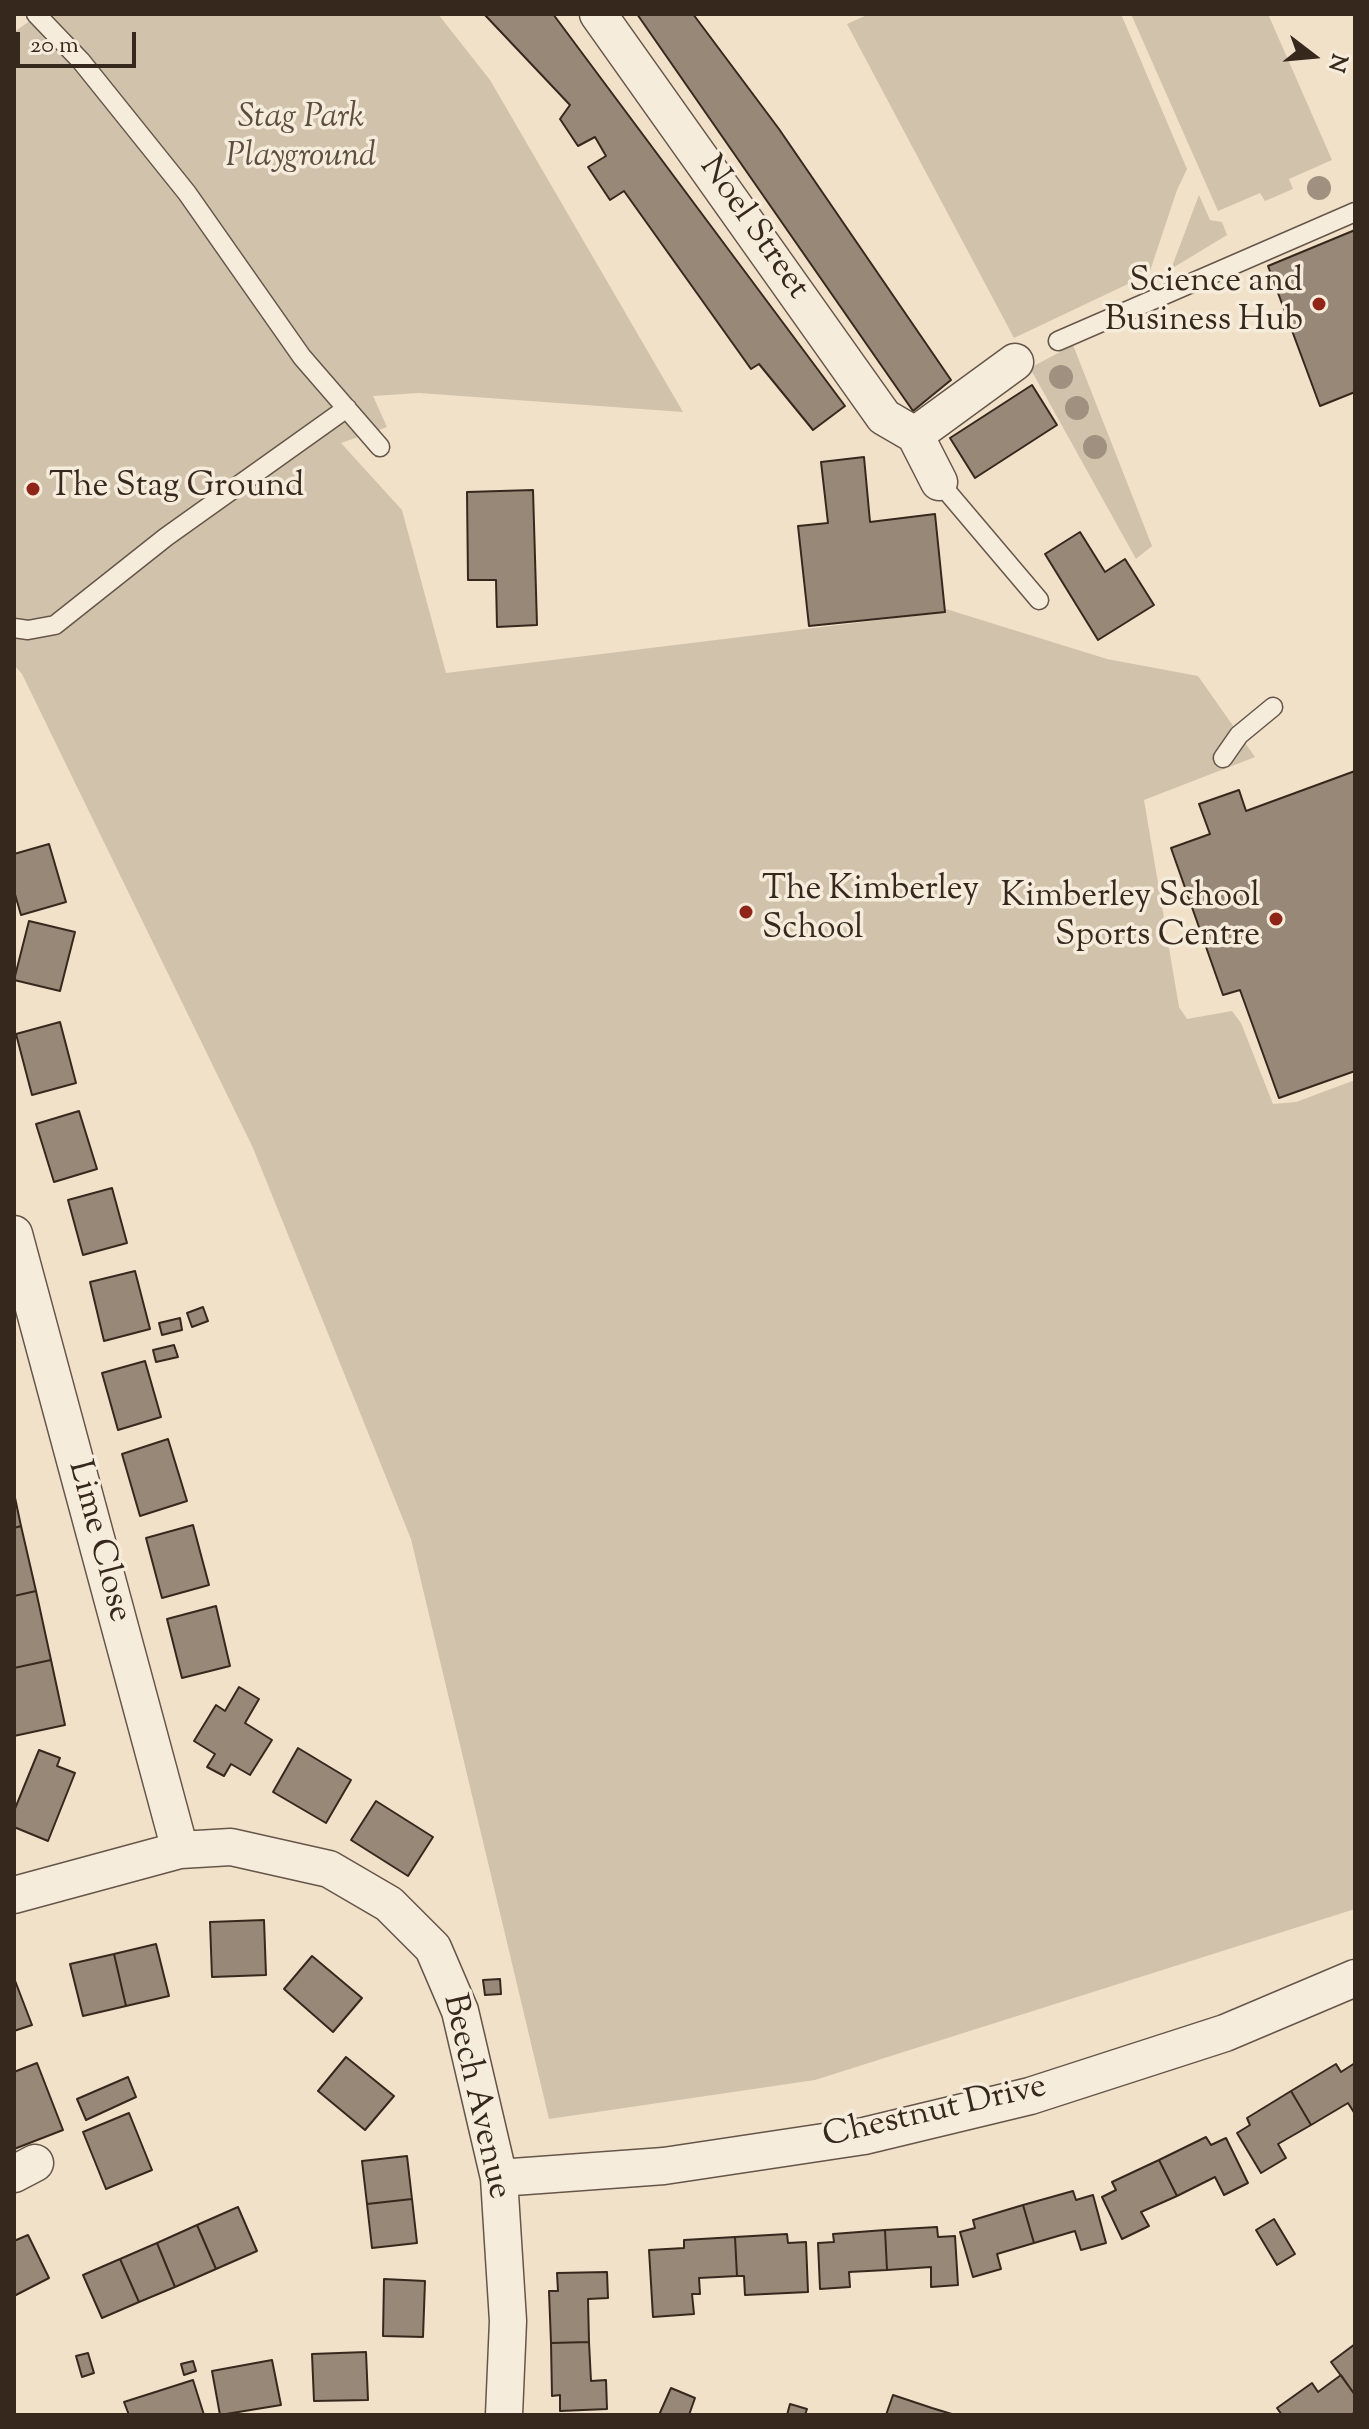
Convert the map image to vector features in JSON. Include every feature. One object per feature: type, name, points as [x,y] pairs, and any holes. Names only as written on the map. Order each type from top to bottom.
[{"type":"street","name":"Noel Street","points":[[598,14],[884,417],[915,435]]},
{"type":"street","points":[[939,482],[915,435],[1015,362]]},
{"type":"street","name":"Lime Close","points":[[14,1234],[19,1277],[180,1850]]},
{"type":"street","name":"Beech Avenue","points":[[14,1895],[180,1850],[231,1847],[329,1869],[389,1904],[433,1948],[460,2011],[499,2178],[508,2321],[504,2415]]},
{"type":"street","name":"Chestnut Drive","points":[[499,2178],[664,2166],[864,2136],[1030,2096],[1225,2033],[1355,1978]]},
{"type":"lane","points":[[36,14],[81,61],[187,193],[302,357],[380,447]]},
{"type":"lane","points":[[1058,341],[1355,212]]},
{"type":"lane","points":[[14,628],[28,630],[55,625],[166,537],[347,408]]},
{"type":"lane","points":[[939,482],[1039,600]]},
{"type":"lane","points":[[1223,758],[1239,735],[1273,707]]},
{"type":"green space","name":"The Kimberley School","points":[[40,14],[438,14],[490,80],[683,412],[419,393],[373,396],[387,427],[341,443],[402,510],[446,673],[945,612],[946,609],[1107,659],[1198,676],[1255,757],[1144,800],[1179,1007],[1187,1019],[1232,1011],[1241,1023],[1273,1104],[1296,1102],[1355,1080],[1355,1909],[815,2080],[549,2119],[411,1539],[253,1148],[22,674],[14,665],[14,32]]},
{"type":"green space","points":[[869,14],[1121,14],[1187,169],[1149,274],[1014,338],[847,24]]},
{"type":"green space","points":[[1131,14],[1268,14],[1332,160],[1289,179],[1293,189],[1265,201],[1260,193],[1218,211]]},
{"type":"green space","points":[[1199,195],[1210,220],[1222,222],[1227,235],[1171,269]]},
{"type":"green space","points":[[1073,345],[1152,546],[1136,559],[1030,368]]},
{"type":"building","points":[[484,14],[553,14],[845,406],[813,430],[759,364],[751,369],[624,191],[610,200],[588,167],[606,156],[595,137],[578,146],[560,119],[570,105]]},
{"type":"building","points":[[637,14],[693,14],[779,129],[951,380],[913,411]]},
{"type":"building","name":"Science and Business Hub","points":[[1355,230],[1355,392],[1320,406],[1268,266]]},
{"type":"building","points":[[1032,385],[1057,425],[975,478],[950,438]]},
{"type":"building","points":[[864,457],[870,522],[935,514],[945,612],[809,626],[798,526],[828,523],[821,462]]},
{"type":"building","points":[[533,490],[537,625],[497,627],[496,580],[468,580],[467,492]]},
{"type":"building","points":[[1080,532],[1105,572],[1125,559],[1154,605],[1098,640],[1045,554]]},
{"type":"building","name":"Kimberley School Sports Centre","points":[[1355,771],[1355,1071],[1279,1098],[1240,990],[1223,995],[1171,848],[1210,834],[1199,804],[1239,790],[1246,811]]},
{"type":"building","points":[[49,844],[66,902],[21,915],[14,891],[14,854]]},
{"type":"building","points":[[29,921],[75,932],[60,991],[14,980]]},
{"type":"building","points":[[60,1022],[76,1083],[32,1095],[16,1034]]},
{"type":"building","points":[[79,1111],[97,1169],[54,1182],[36,1124]]},
{"type":"building","points":[[112,1188],[127,1243],[83,1255],[68,1200]]},
{"type":"building","points":[[135,1271],[150,1329],[104,1341],[90,1282]]},
{"type":"building","points":[[203,1307],[208,1321],[192,1327],[187,1313]]},
{"type":"building","points":[[180,1318],[182,1330],[162,1335],[159,1323]]},
{"type":"building","points":[[174,1345],[178,1357],[156,1362],[153,1350]]},
{"type":"building","points":[[145,1361],[161,1417],[118,1430],[102,1373]]},
{"type":"building","points":[[168,1439],[187,1501],[140,1516],[122,1454]]},
{"type":"building","points":[[14,1493],[21,1526],[14,1528]]},
{"type":"building","points":[[193,1525],[209,1585],[162,1598],[146,1538]]},
{"type":"building","points":[[21,1526],[36,1591],[14,1596],[14,1528]]},
{"type":"building","points":[[36,1591],[51,1660],[14,1668],[14,1596]]},
{"type":"building","points":[[216,1606],[230,1666],[182,1678],[167,1619]]},
{"type":"building","points":[[51,1660],[65,1725],[14,1736],[14,1668]]},
{"type":"building","points":[[239,1687],[259,1699],[245,1723],[272,1740],[250,1775],[231,1764],[224,1776],[207,1767],[215,1754],[194,1741],[216,1705],[225,1711]]},
{"type":"building","points":[[298,1748],[351,1780],[326,1823],[273,1792]]},
{"type":"building","points":[[39,1750],[60,1758],[57,1766],[75,1773],[48,1841],[14,1827],[14,1811]]},
{"type":"building","points":[[376,1801],[433,1837],[408,1876],[351,1840]]},
{"type":"building","points":[[264,1920],[266,1975],[212,1977],[210,1922]]},
{"type":"building","points":[[156,1944],[169,1996],[126,2006],[114,1954]]},
{"type":"building","points":[[114,1954],[126,2006],[83,2016],[70,1964]]},
{"type":"building","points":[[312,1956],[362,1998],[333,2032],[284,1989]]},
{"type":"building","points":[[14,1978],[32,2025],[14,2031]]},
{"type":"building","points":[[500,1979],[501,1994],[485,1995],[483,1980]]},
{"type":"building","points":[[346,2057],[394,2096],[365,2130],[318,2091]]},
{"type":"building","points":[[37,2063],[63,2130],[14,2149],[14,2072]]},
{"type":"building","points":[[1355,2063],[1355,2114],[1348,2103],[1311,2125],[1291,2091],[1336,2064],[1341,2072]]},
{"type":"building","points":[[128,2077],[136,2097],[86,2120],[77,2099]]},
{"type":"building","points":[[1291,2091],[1311,2125],[1278,2144],[1286,2158],[1261,2173],[1237,2133],[1250,2125],[1247,2118]]},
{"type":"building","points":[[129,2113],[152,2170],[106,2189],[83,2132]]},
{"type":"building","points":[[1206,2137],[1211,2145],[1226,2138],[1248,2183],[1224,2195],[1215,2177],[1177,2196],[1159,2160]]},
{"type":"building","points":[[407,2156],[412,2199],[367,2204],[362,2161]]},
{"type":"building","points":[[1159,2160],[1177,2196],[1141,2212],[1149,2226],[1122,2239],[1102,2197],[1116,2190],[1112,2182]]},
{"type":"building","points":[[1073,2191],[1076,2200],[1093,2195],[1106,2243],[1081,2250],[1075,2231],[1034,2243],[1023,2205]]},
{"type":"building","points":[[412,2199],[417,2243],[372,2248],[367,2204]]},
{"type":"building","points":[[1023,2205],[1034,2243],[997,2254],[1001,2269],[973,2277],[960,2232],[975,2228],[973,2220]]},
{"type":"building","points":[[238,2207],[257,2251],[216,2269],[197,2225]]},
{"type":"building","points":[[1274,2219],[1295,2254],[1277,2265],[1256,2230]]},
{"type":"building","points":[[197,2225],[216,2269],[175,2287],[157,2243]]},
{"type":"building","points":[[937,2227],[938,2237],[955,2236],[958,2285],[931,2287],[931,2267],[887,2270],[885,2230]]},
{"type":"building","points":[[885,2230],[887,2270],[849,2272],[850,2287],[820,2289],[818,2243],[834,2242],[833,2234]]},
{"type":"building","points":[[787,2234],[788,2243],[806,2242],[808,2292],[745,2295],[744,2276],[737,2276],[735,2237]]},
{"type":"building","points":[[28,2235],[49,2278],[14,2296],[14,2241]]},
{"type":"building","points":[[735,2237],[737,2276],[699,2278],[700,2294],[692,2294],[694,2314],[653,2317],[649,2250],[684,2248],[684,2240]]},
{"type":"building","points":[[157,2243],[175,2287],[139,2302],[120,2259]]},
{"type":"building","points":[[120,2259],[139,2302],[102,2318],[83,2275]]},
{"type":"building","points":[[607,2272],[608,2298],[588,2299],[589,2342],[551,2343],[549,2291],[558,2291],[557,2273]]},
{"type":"building","points":[[384,2279],[425,2281],[423,2337],[383,2336]]},
{"type":"building","points":[[589,2342],[591,2381],[606,2380],[607,2409],[560,2411],[560,2395],[552,2396],[551,2343]]},
{"type":"building","points":[[1355,2344],[1355,2395],[1331,2362]]},
{"type":"building","points":[[366,2352],[368,2400],[314,2401],[312,2354]]},
{"type":"building","points":[[88,2353],[94,2373],[82,2377],[76,2356]]},
{"type":"building","points":[[272,2360],[281,2405],[220,2415],[212,2371]]},
{"type":"building","points":[[193,2361],[196,2371],[184,2375],[181,2364]]},
{"type":"building","points":[[1341,2375],[1355,2395],[1355,2412],[1351,2415],[1282,2415],[1277,2408],[1312,2383],[1318,2392]]},
{"type":"building","points":[[193,2380],[204,2415],[129,2415],[124,2402]]},
{"type":"building","points":[[671,2388],[695,2398],[689,2415],[659,2415]]},
{"type":"building","points":[[893,2395],[932,2408],[955,2415],[886,2415]]},
{"type":"building","points":[[790,2404],[807,2409],[805,2415],[787,2415]]},
{"type":"place","name":"Science and Business Hub","points":[[1319,304]]},
{"type":"place","name":"The Stag Ground","points":[[33,489]]},
{"type":"place","name":"The Kimberley School","points":[[746,912]]},
{"type":"place","name":"Kimberley School Sports Centre","points":[[1276,919]]},
{"type":"park label","name":"Stag Park Playground","points":[[301,140]]}]
